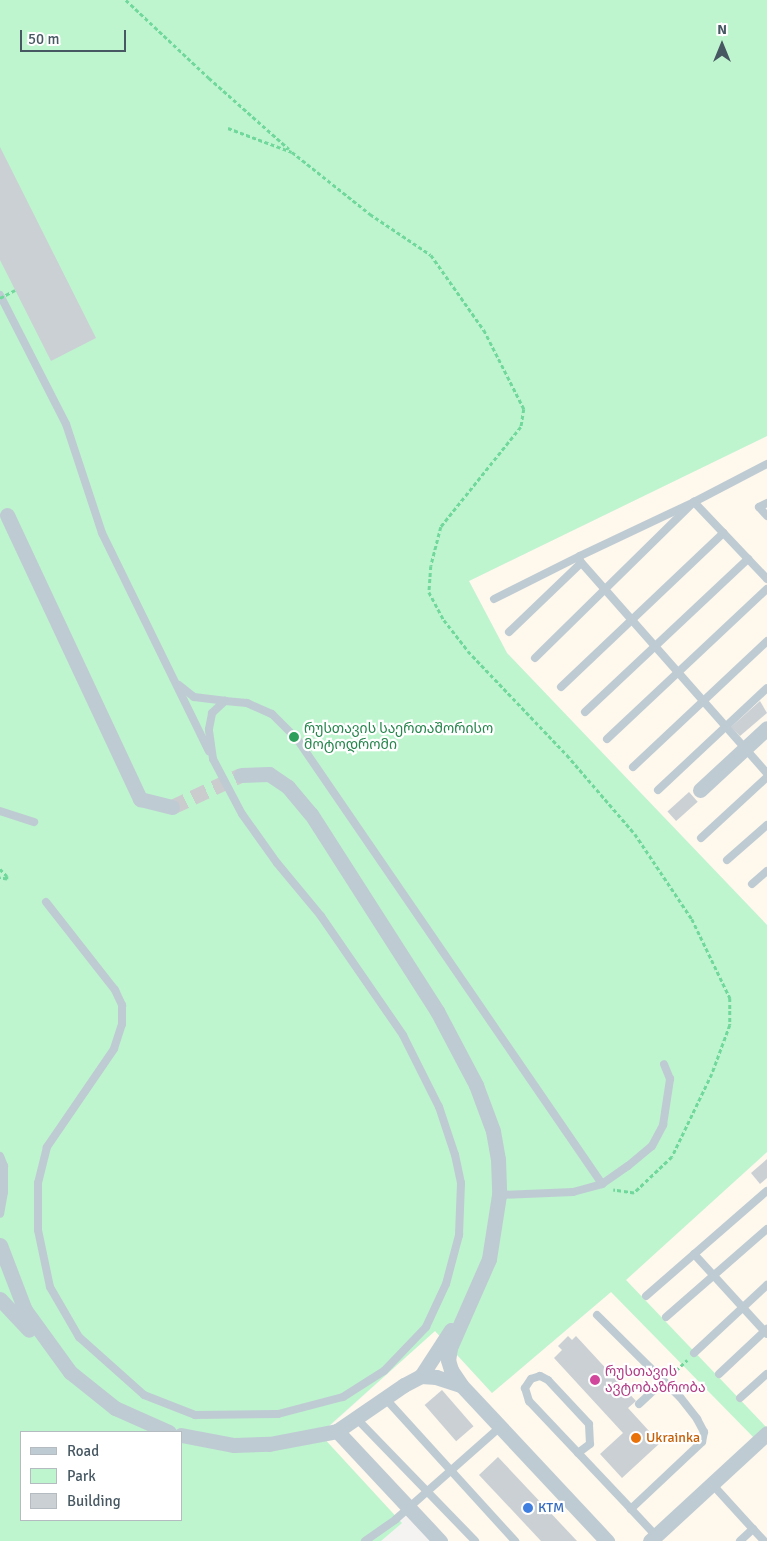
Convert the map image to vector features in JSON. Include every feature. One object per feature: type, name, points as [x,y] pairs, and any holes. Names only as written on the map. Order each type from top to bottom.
[{"type":"street","points":[[3,517],[140,799],[172,807]]},
{"type":"street","points":[[700,790],[767,728]]},
{"type":"street","points":[[241,775],[269,774],[288,787],[311,814],[437,1011],[476,1085],[492,1131],[498,1159],[499,1195],[489,1259],[450,1348],[448,1360],[451,1370],[461,1385],[607,1541]]},
{"type":"street","points":[[0,1244],[25,1310],[70,1372]]},
{"type":"street","points":[[0,1299],[70,1372],[115,1408],[167,1431]]},
{"type":"street","points":[[182,1435],[234,1445],[270,1444],[337,1431],[384,1397],[421,1376],[452,1328],[464,1316]]},
{"type":"street","points":[[421,1376],[436,1377],[461,1385]]},
{"type":"street","points":[[337,1431],[440,1541]]},
{"type":"street","points":[[653,1539],[767,1433]]},
{"type":"lane","points":[[0,296],[66,424],[102,533],[242,814],[276,864],[321,916],[403,1035],[439,1107],[455,1155],[461,1183],[459,1235],[446,1284],[426,1328],[384,1371],[343,1397],[278,1414],[195,1414],[144,1395],[79,1337],[50,1287],[38,1230],[38,1183],[47,1147],[114,1049],[122,1024],[122,1005],[115,990],[46,902]]},
{"type":"lane","points":[[494,599],[580,560],[767,464]]},
{"type":"lane","points":[[694,502],[767,579]]},
{"type":"lane","points":[[534,658],[694,502]]},
{"type":"lane","points":[[767,503],[759,507],[767,516]]},
{"type":"lane","points":[[561,687],[723,533]]},
{"type":"lane","points":[[585,712],[748,559]]},
{"type":"lane","points":[[580,560],[604,590],[767,773]]},
{"type":"lane","points":[[509,632],[580,560]]},
{"type":"lane","points":[[607,739],[767,589]]},
{"type":"lane","points":[[633,767],[767,640]]},
{"type":"lane","points":[[177,683],[194,697],[246,703],[272,714],[297,739],[602,1184]]},
{"type":"lane","points":[[658,790],[767,688]]},
{"type":"lane","points":[[213,759],[209,729],[212,713],[225,701]]},
{"type":"lane","points":[[701,838],[767,777]]},
{"type":"lane","points":[[0,811],[34,822]]},
{"type":"lane","points":[[727,860],[767,825]]},
{"type":"lane","points":[[752,884],[767,870]]},
{"type":"lane","points":[[499,1195],[574,1192],[602,1184],[628,1166],[652,1146],[663,1125],[670,1079],[664,1064]]},
{"type":"lane","points":[[0,1156],[4,1166],[4,1192],[0,1214]]},
{"type":"lane","points":[[646,1296],[767,1191]]},
{"type":"lane","points":[[666,1317],[767,1229]]},
{"type":"lane","points":[[694,1254],[767,1334]]},
{"type":"lane","points":[[694,1353],[767,1285]]},
{"type":"lane","points":[[598,1315],[664,1381],[697,1419],[704,1432],[702,1442],[631,1509]]},
{"type":"lane","points":[[719,1374],[767,1329]]},
{"type":"lane","points":[[740,1398],[767,1374]]},
{"type":"lane","points":[[578,1453],[590,1444],[589,1424],[548,1380],[540,1376],[531,1379],[525,1388],[528,1401],[631,1509],[653,1539]]},
{"type":"lane","points":[[639,1404],[664,1381]]},
{"type":"lane","points":[[384,1397],[515,1541]]},
{"type":"lane","points":[[356,1418],[475,1541]]},
{"type":"lane","points":[[365,1541],[428,1492],[500,1427]]},
{"type":"lane","points":[[712,1484],[764,1541]]},
{"type":"lane","points":[[740,1541],[753,1529]]},
{"type":"path","points":[[126,0],[292,152],[370,214],[431,255],[484,330],[524,409],[521,427],[441,527],[431,566],[428,592],[444,620],[468,651],[567,755],[635,834],[692,919],[730,998],[730,1025],[712,1074],[672,1157],[634,1193],[606,1189],[602,1184]]},
{"type":"path","points":[[228,128],[292,152]]},
{"type":"path","points":[[0,296],[15,290]]},
{"type":"path","points":[[0,868],[7,876],[6,879],[0,878]]},
{"type":"shaded area","points":[[767,436],[767,925],[507,653],[469,581]]},
{"type":"shaded area","points":[[767,1152],[767,1541],[440,1541],[409,1507],[396,1519],[320,1435],[435,1331],[492,1393],[625,1280]]},
{"type":"green space","name":"რუსთავის საერთაშორისო მოტოდრომი","points":[[0,0],[767,0],[767,436],[469,581],[507,653],[767,925],[767,1152],[626,1280],[767,1428],[758,1442],[611,1292],[492,1393],[435,1331],[320,1434],[402,1523],[381,1541],[0,1541]]},
{"type":"building","points":[[0,147],[96,338],[51,361],[0,260]]},
{"type":"building","points":[[760,701],[767,713],[740,736],[731,727]]},
{"type":"building","points":[[689,792],[698,802],[676,821],[667,811]]},
{"type":"building","points":[[767,1159],[767,1178],[760,1184],[751,1173]]},
{"type":"building","points":[[568,1336],[572,1340],[576,1336],[636,1401],[628,1408],[660,1443],[622,1478],[600,1454],[623,1433],[554,1358],[562,1350],[558,1346]]},
{"type":"building","points":[[442,1390],[473,1426],[456,1441],[425,1405]]},
{"type":"building","name":"KTM","points":[[498,1457],[577,1541],[541,1541],[479,1475]]},
{"type":"tunnel","points":[[172,807],[241,775]]},
{"type":"place","name":"რუსთავის საერთაშორისო მოტოდრომი","points":[[294,737]]},
{"type":"place","name":"რუსთავის ავტობაზრობა","points":[[595,1380]]},
{"type":"place","name":"Ukrainka","points":[[636,1438]]},
{"type":"place","name":"KTM","points":[[528,1508]]}]
